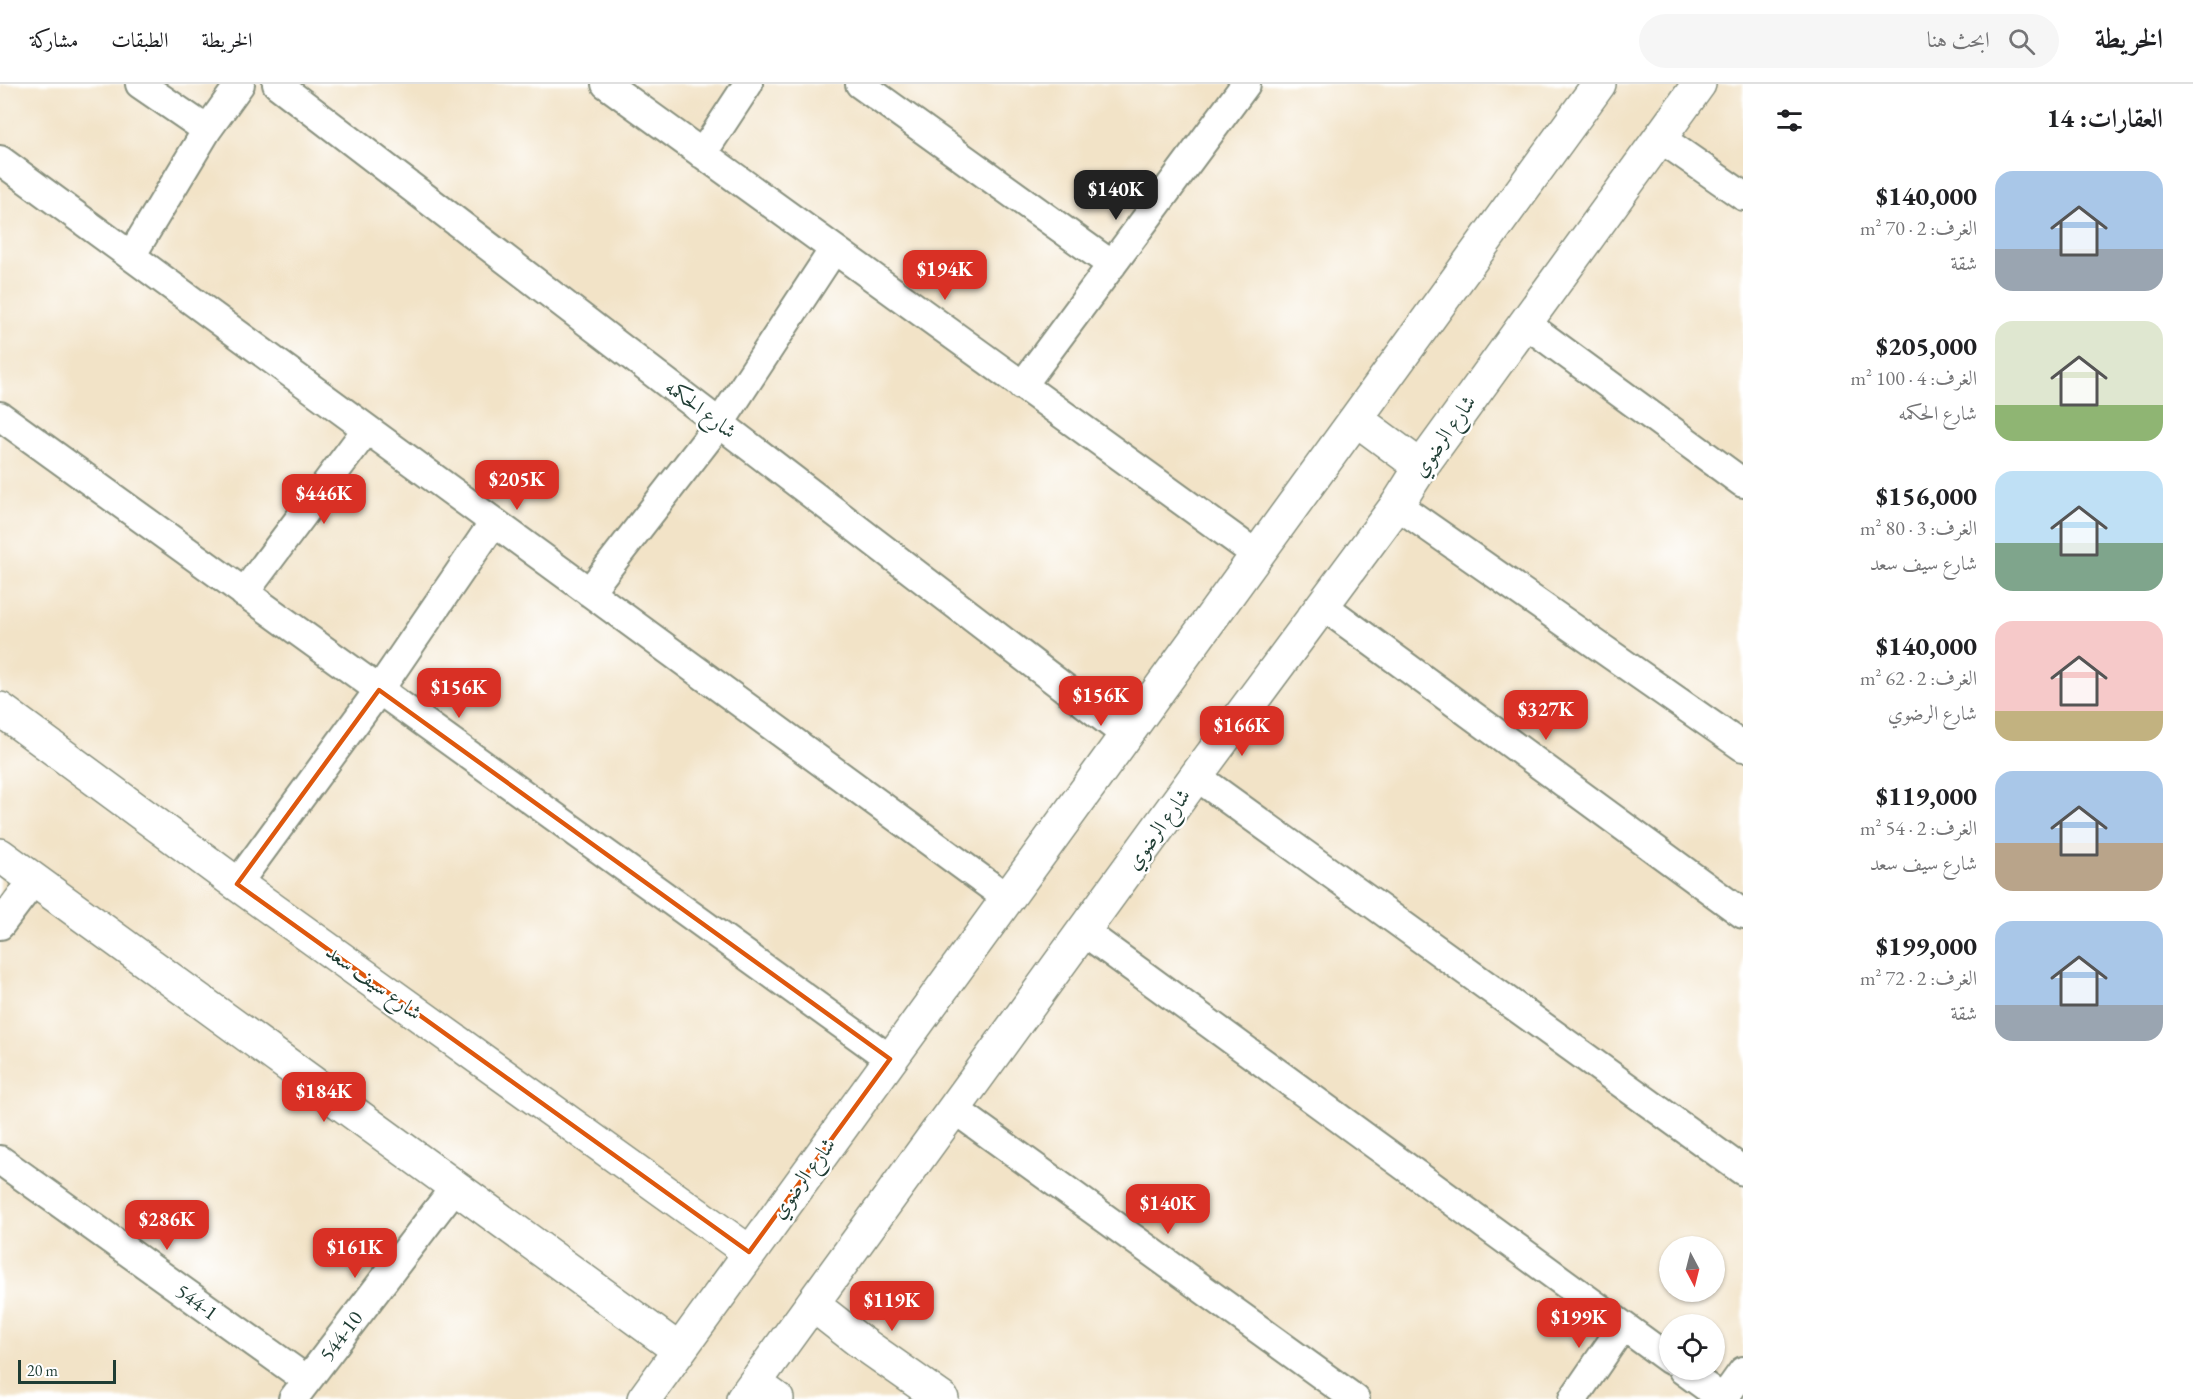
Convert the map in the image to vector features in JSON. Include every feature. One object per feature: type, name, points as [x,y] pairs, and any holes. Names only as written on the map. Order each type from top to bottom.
[{"type":"street","points":[[140,84],[207,130]]},
{"type":"street","points":[[130,256],[207,130],[240,84]]},
{"type":"street","name":"شارع الحكمه","points":[[277,84],[1126,735]]},
{"type":"street","points":[[606,84],[1257,555]]},
{"type":"street","points":[[702,154],[748,84]]},
{"type":"street","points":[[860,84],[1112,265]]},
{"type":"street","name":"شارع الرضوي","points":[[644,1399],[1599,84]]},
{"type":"street","name":"شارع الرضوي","points":[[758,1394],[812,1304],[1196,776],[1397,505],[1421,467],[1699,84]]},
{"type":"street","points":[[1022,386],[1241,86]]},
{"type":"street","points":[[1660,138],[1743,196]]},
{"type":"street","points":[[0,160],[1007,898]]},
{"type":"street","points":[[589,592],[720,423],[834,249]]},
{"type":"street","points":[[1525,323],[1743,483]]},
{"type":"street","points":[[0,417],[890,1059]]},
{"type":"street","points":[[1356,419],[1421,467]]},
{"type":"street","points":[[244,593],[367,429]]},
{"type":"street","points":[[1397,505],[1743,747]]},
{"type":"street","points":[[237,884],[379,690],[494,522]]},
{"type":"street","points":[[1322,604],[1743,914]]},
{"type":"street","name":"شارع سيف سعد","points":[[0,709],[237,884],[749,1252]]},
{"type":"street","points":[[1196,776],[1743,1172]]},
{"type":"street","points":[[0,855],[679,1350]]},
{"type":"street","points":[[0,925],[34,880]]},
{"type":"street","points":[[1083,931],[1659,1352]]},
{"type":"street","points":[[954,1109],[1355,1399]]},
{"type":"street","name":"544-1","points":[[0,1160],[300,1390]]},
{"type":"street","name":"544-10","points":[[300,1390],[455,1187]]},
{"type":"street","points":[[812,1304],[858,1340],[942,1399]]},
{"type":"street","points":[[1573,1399],[1623,1326]]},
{"type":"street","points":[[1697,1380],[1723,1399],[1743,1371]]},
{"type":"highlighted area","points":[[379,690],[890,1059],[749,1252],[237,884]]}]
